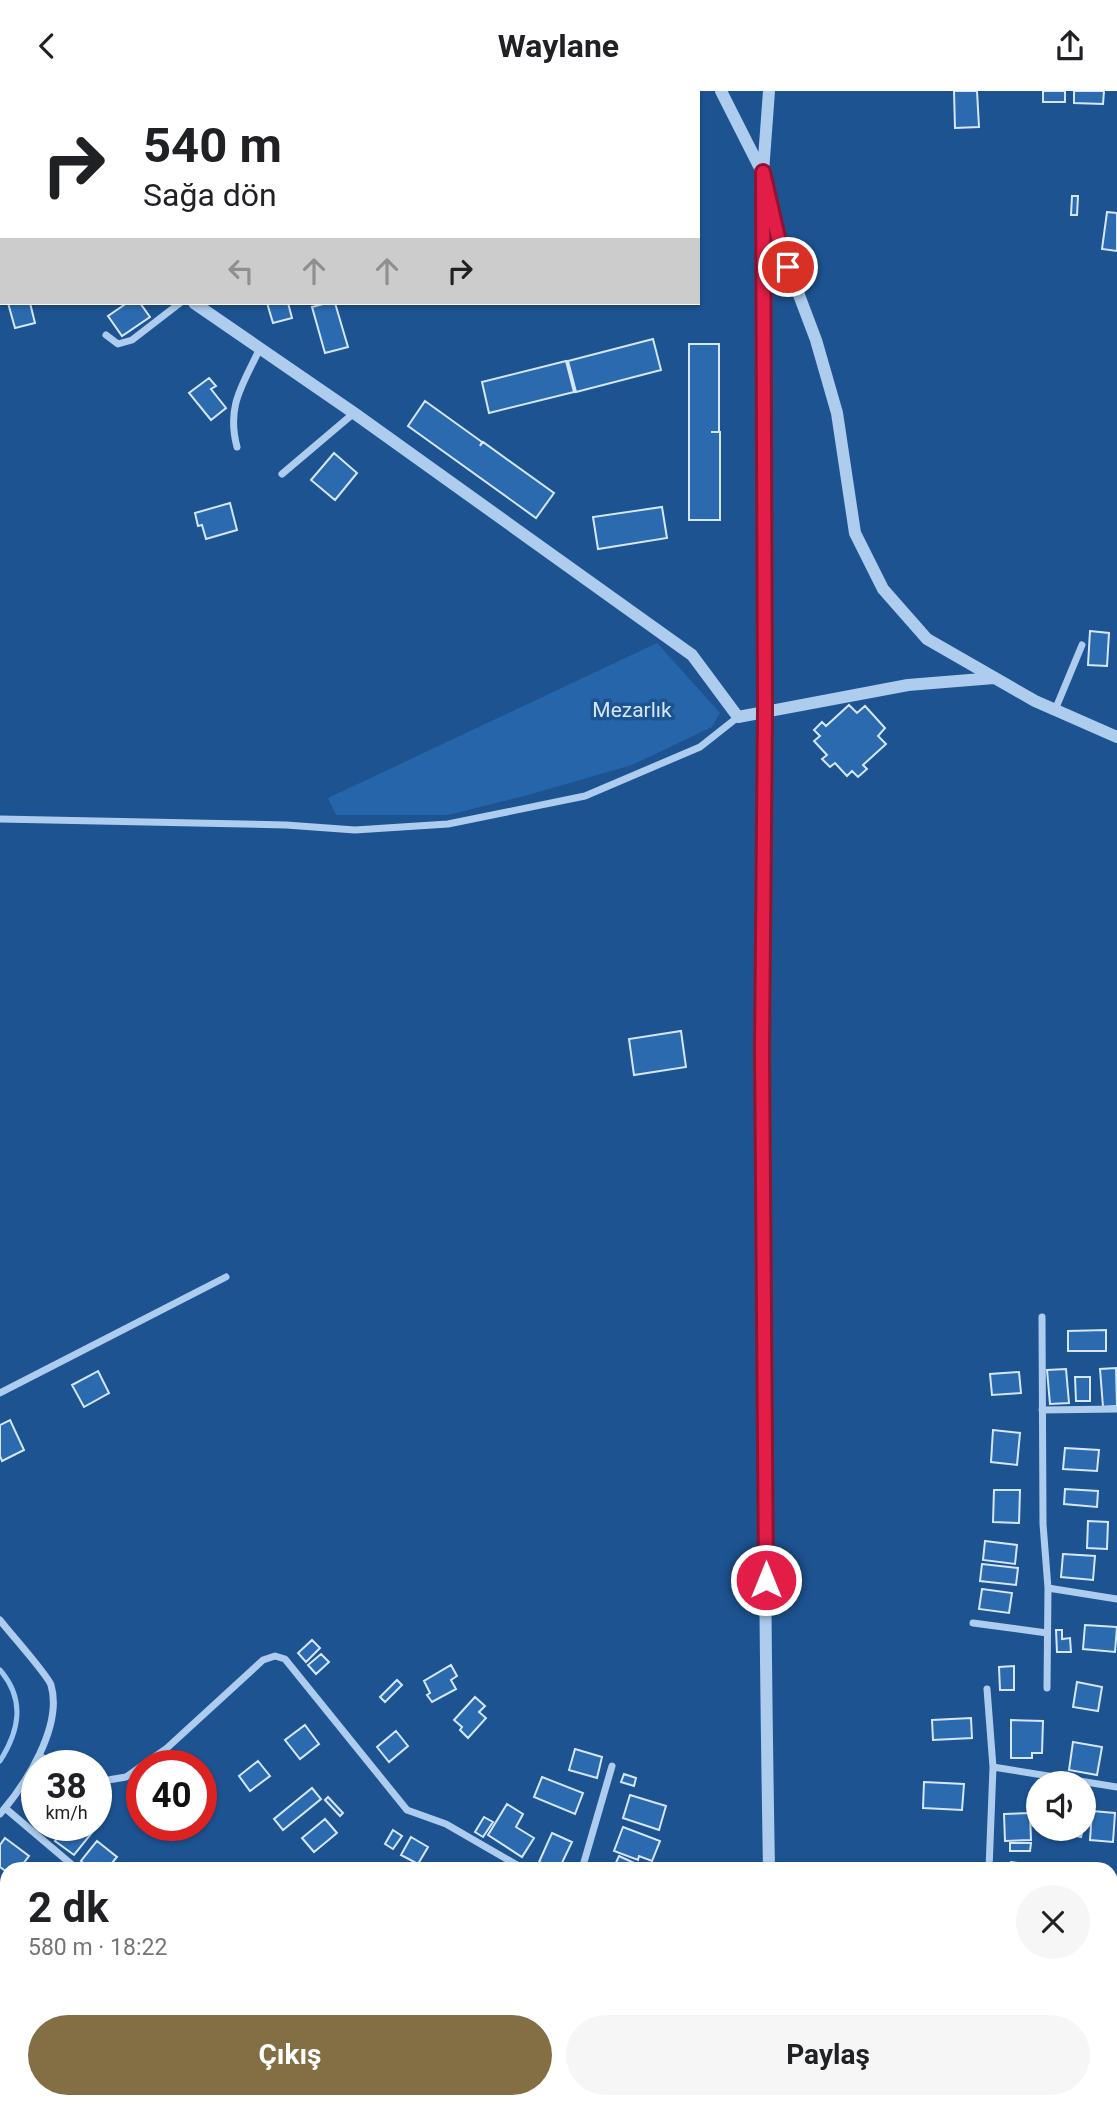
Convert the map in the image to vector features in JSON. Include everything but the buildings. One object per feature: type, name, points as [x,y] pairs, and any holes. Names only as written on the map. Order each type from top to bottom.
[{"type":"street","points":[[721,91],[763,172],[779,242],[816,340],[837,413],[855,533],[883,589],[927,639],[1055,710],[1117,737]]},
{"type":"street","points":[[769,91],[763,172],[765,712],[762,1063],[769,1862]]},
{"type":"street","points":[[106,335],[118,344],[132,340],[177,305]]},
{"type":"street","points":[[197,305],[354,413],[692,655],[738,717]]},
{"type":"street","points":[[237,447],[232,428],[234,403],[260,348]]},
{"type":"street","points":[[282,474],[354,413]]},
{"type":"street","points":[[1055,710],[1082,645]]},
{"type":"street","points":[[0,819],[286,825],[355,830],[449,824],[585,796],[700,747],[738,717],[908,685],[994,678]]},
{"type":"street","points":[[0,1393],[226,1277]]},
{"type":"street","points":[[1042,1317],[1043,1524],[1048,1588],[1046,1688]]},
{"type":"street","points":[[1042,1410],[1117,1409]]},
{"type":"street","points":[[1048,1588],[1117,1599]]},
{"type":"street","points":[[0,1621],[51,1683],[53,1717],[41,1750]]},
{"type":"street","points":[[972,1623],[1047,1633]]},
{"type":"street","points":[[112,1779],[126,1777],[167,1748],[264,1660],[275,1656],[285,1659],[407,1810],[446,1824],[512,1862]]},
{"type":"street","points":[[987,1689],[993,1767],[989,1862]]},
{"type":"street","points":[[584,1862],[612,1766]]},
{"type":"street","points":[[993,1767],[1117,1787]]},
{"type":"street","points":[[21,1783],[2,1811],[68,1862]]},
{"type":"green space","name":"Mezarlık","points":[[657,643],[720,713],[712,727],[632,765],[448,815],[336,815],[328,798]]},
{"type":"waterway","points":[[0,1670],[14,1693],[17,1715],[12,1738],[0,1761]]},
{"type":"route","points":[[766,1580],[762,1050],[765,712],[763,172],[779,242],[788,267]]}]
